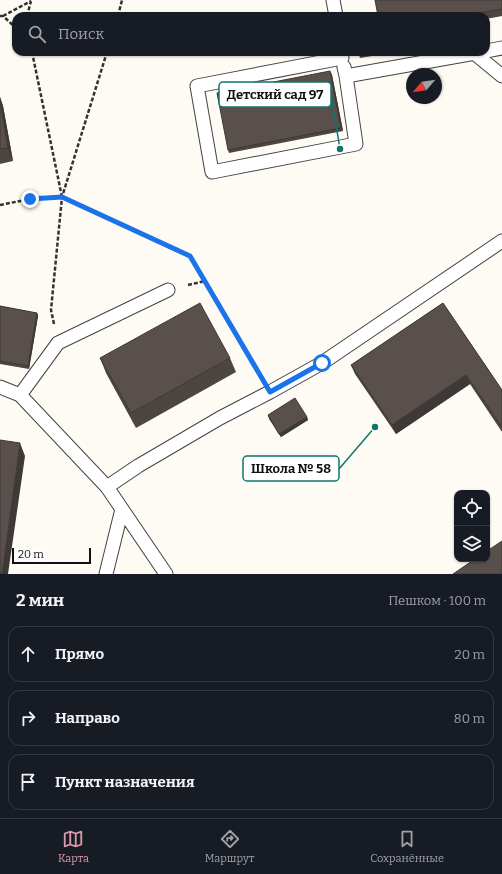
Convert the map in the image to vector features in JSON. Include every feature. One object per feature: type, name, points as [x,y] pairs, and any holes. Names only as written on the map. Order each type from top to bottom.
[{"type":"lane","points":[[333,0],[335,12]]},
{"type":"lane","points":[[490,50],[502,48]]},
{"type":"lane","points":[[337,56],[197,86],[212,172],[356,144],[342,56]]},
{"type":"lane","points":[[346,76],[458,56]]},
{"type":"lane","points":[[484,56],[502,76]]},
{"type":"lane","points":[[107,487],[138,466],[220,418],[322,363],[502,241]]},
{"type":"lane","points":[[20,395],[58,343],[168,290]]},
{"type":"lane","points":[[0,387],[20,395],[107,487],[166,574]]},
{"type":"lane","points":[[106,574],[122,509]]},
{"type":"path","points":[[119,12],[122,0]]},
{"type":"path","points":[[29,12],[31,1]]},
{"type":"path","points":[[12,25],[2,16],[31,1]]},
{"type":"path","points":[[33,56],[62,197]]},
{"type":"path","points":[[51,310],[62,197],[106,56]]},
{"type":"path","points":[[0,205],[30,199],[62,197],[190,256],[270,392]]},
{"type":"path","points":[[168,290],[205,281]]},
{"type":"building","points":[[375,0],[502,0],[502,9],[484,12],[377,12]]},
{"type":"building","points":[[330,71],[341,128],[228,150],[217,93]]},
{"type":"building","points":[[0,101],[8,148],[0,149]]},
{"type":"building","points":[[200,303],[230,358],[131,413],[100,358]]},
{"type":"building","points":[[443,303],[502,390],[502,427],[466,375],[392,425],[351,365]]},
{"type":"building","points":[[0,306],[37,313],[28,366],[0,361]]},
{"type":"building","points":[[295,398],[307,417],[279,434],[268,415]]},
{"type":"building","points":[[0,440],[20,443],[2,574],[0,574]]},
{"type":"building","points":[[502,541],[502,574],[453,574],[471,562],[490,562],[490,549]]},
{"type":"place","name":"Детский сад 97","points":[[340,149]]},
{"type":"place","name":"Школа № 58","points":[[375,427]]},
{"type":"route","points":[[30,199],[62,197],[190,256],[270,392],[322,363]]}]
